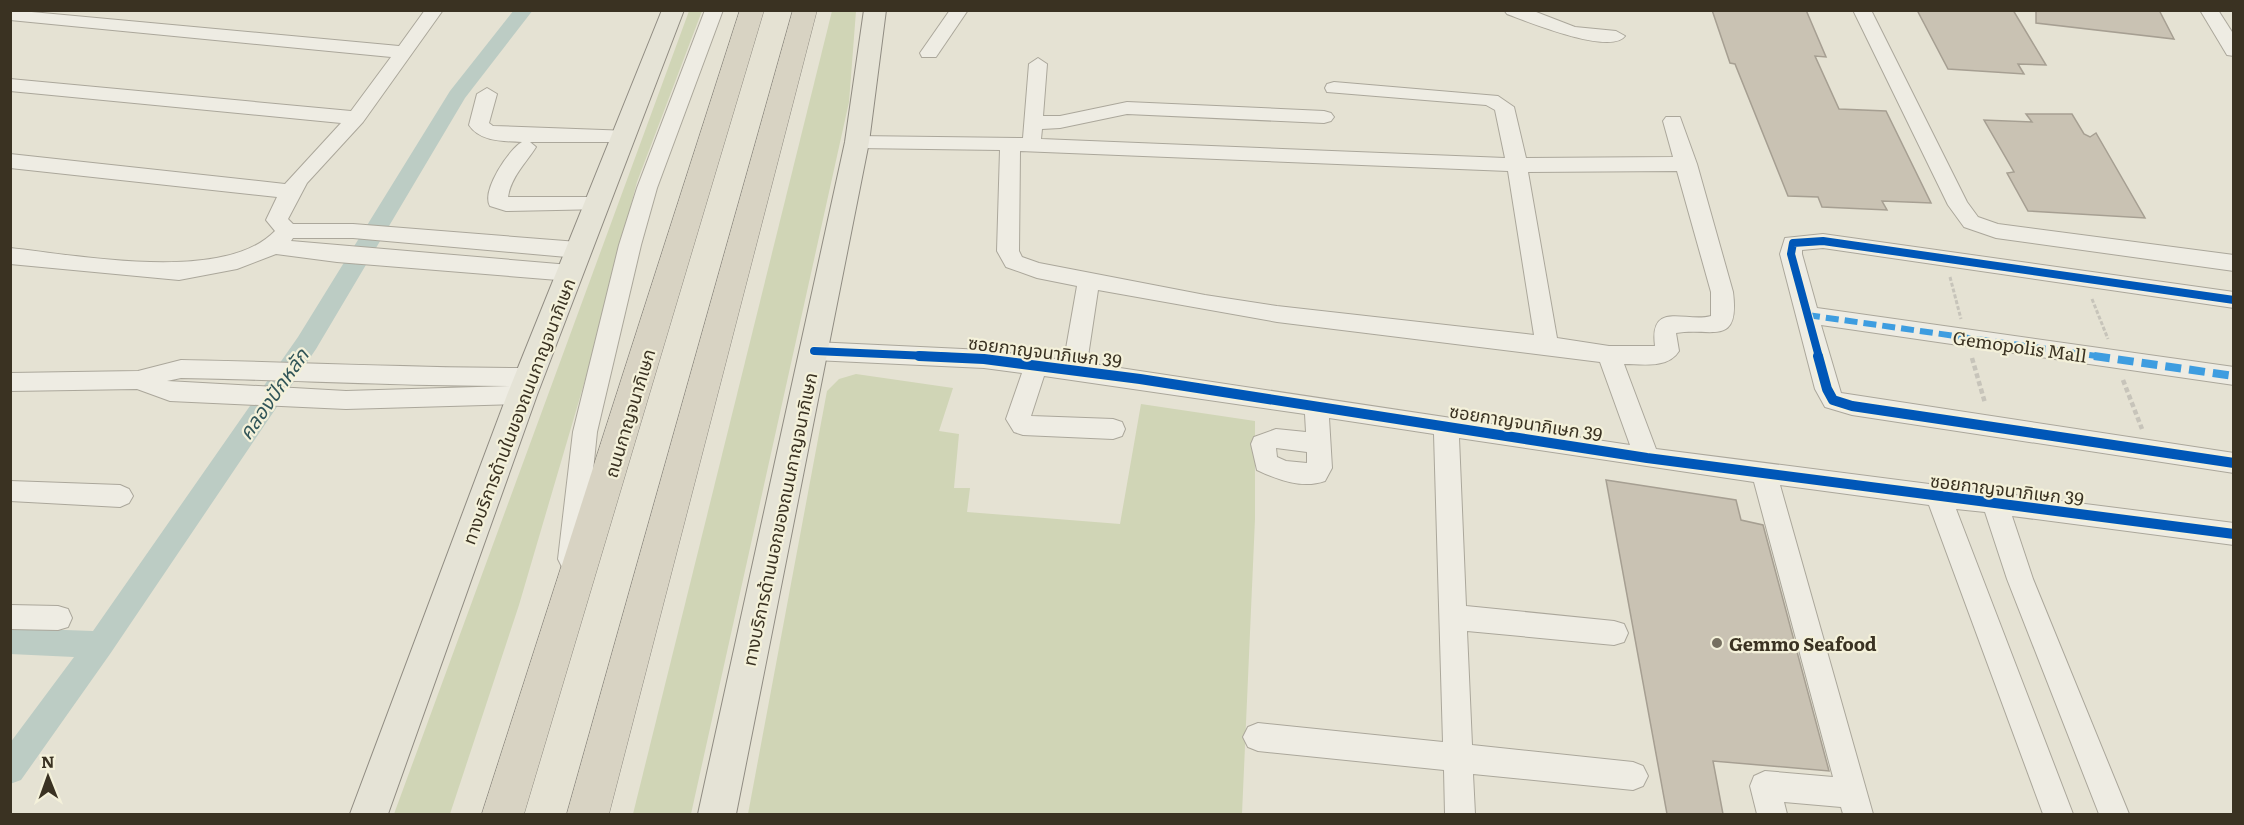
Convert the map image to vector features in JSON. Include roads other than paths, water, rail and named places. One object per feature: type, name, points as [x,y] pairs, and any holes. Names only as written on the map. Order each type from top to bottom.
[{"type":"highway","name":"ถนนกาญจนาภิเษก","points":[[503,814],[563,627],[752,10]]},
{"type":"highway","points":[[588,814],[805,10]]},
{"type":"main road","name":"ทางบริการด้านในของถนนกาญจนาภิเษก","points":[[369,814],[526,386],[673,10]]},
{"type":"main road","name":"ทางบริการด้านนอกของถนนกาญจนาภิเษก","points":[[717,814],[857,142],[875,10]]},
{"type":"street","points":[[281,238],[277,220],[280,208],[290,192],[356,118],[434,10]]},
{"type":"street","points":[[563,627],[585,432],[622,278],[647,188],[714,10]]},
{"type":"street","points":[[929,53],[959,10]]},
{"type":"street","points":[[1513,10],[1572,32],[1616,36]]},
{"type":"street","points":[[1862,10],[1958,205],[1971,222],[1996,231],[2234,263]]},
{"type":"street","points":[[2210,10],[2234,51]]},
{"type":"street","points":[[10,15],[402,52]]},
{"type":"street","points":[[1038,64],[1034,123],[1021,144],[1008,251],[1014,262],[1037,270],[1277,314],[1547,345],[1609,355],[1661,355],[1667,351],[1664,329],[1668,326],[1680,324],[1713,326],[1723,320],[1722,292],[1673,121]]},
{"type":"street","points":[[10,85],[356,118]]},
{"type":"street","points":[[1334,88],[1491,100],[1504,106],[1508,115],[1517,165],[1547,345]]},
{"type":"street","points":[[487,94],[479,125],[486,131],[501,135],[623,136]]},
{"type":"street","points":[[1034,123],[1060,122],[1127,108],[1323,117]]},
{"type":"street","points":[[857,142],[1021,144],[1517,165],[1687,164]]},
{"type":"street","points":[[526,147],[501,183],[497,201],[506,204],[598,204]]},
{"type":"street","points":[[10,161],[290,192]]},
{"type":"street","points":[[10,256],[179,272],[222,264],[281,238],[353,231],[574,262]]},
{"type":"street","points":[[281,238],[337,254],[388,258],[574,262]]},
{"type":"street","points":[[2234,300],[1834,243],[1805,241],[1793,243],[1791,254],[1827,389],[1833,400],[1852,405],[2234,463]]},
{"type":"street","points":[[1074,370],[1089,280]]},
{"type":"street","name":"Gemopolis Mall","points":[[1807,315],[2234,376]]},
{"type":"street","name":"ซอยกาญจนาภิเษก 39","points":[[814,351],[984,358],[1316,406],[1647,458],[2234,534]]},
{"type":"street","points":[[1609,355],[1647,458]]},
{"type":"street","points":[[1036,365],[1018,419],[1023,425],[1113,429]]},
{"type":"street","points":[[10,382],[138,380],[181,369],[300,370],[526,386]]},
{"type":"street","points":[[138,380],[170,392],[346,400],[526,386]]},
{"type":"street","points":[[1316,406],[1318,445]]},
{"type":"street","points":[[1446,427],[1460,814]]},
{"type":"street","points":[[1764,474],[1855,804],[1766,786],[1772,814]]},
{"type":"street","points":[[10,491],[120,496]]},
{"type":"street","points":[[1939,497],[2058,814]]},
{"type":"street","points":[[1995,504],[2020,579],[2114,814]]},
{"type":"street","points":[[10,616],[58,618]]},
{"type":"street","points":[[1452,617],[1614,633]]},
{"type":"street","points":[[1258,737],[1633,776]]},
{"type":"waterway","name":"คลองปักหลัก","points":[[100,645],[307,343],[457,95],[524,10]]},
{"type":"waterway","points":[[10,641],[100,645]]},
{"type":"waterway","name":"คลองปักหลัก","points":[[10,769],[100,645]]},
{"type":"place","name":"Gemmo Seafood","points":[[1717,643]]}]
